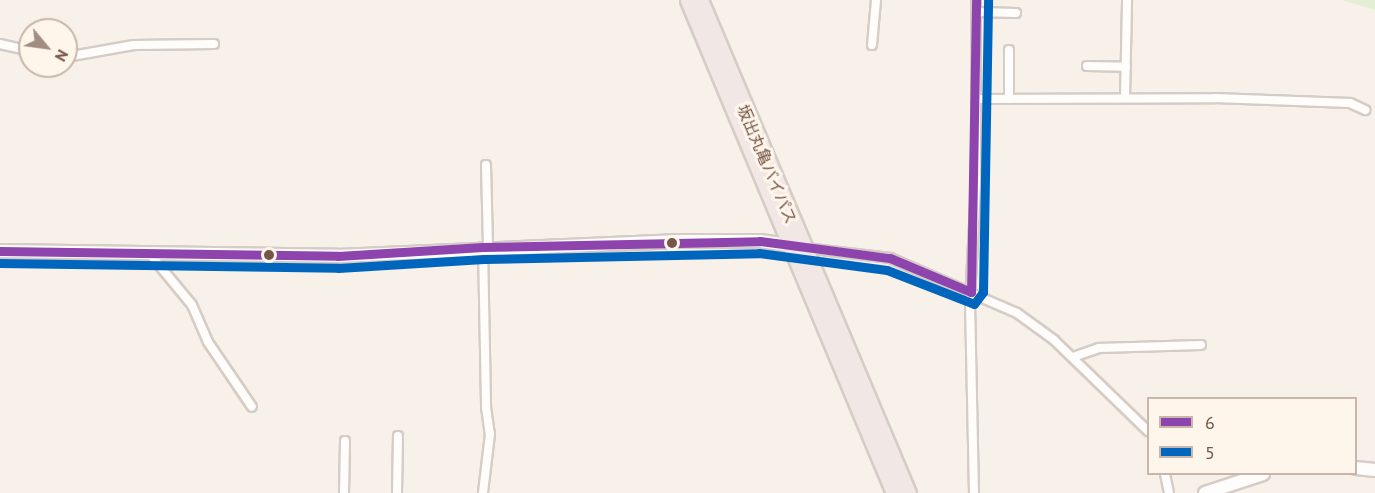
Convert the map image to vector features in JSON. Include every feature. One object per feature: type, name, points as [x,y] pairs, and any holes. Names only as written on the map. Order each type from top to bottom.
[{"type":"highway","name":"坂出丸亀バイパス","points":[[688,0],[787,243],[894,493]]},
{"type":"highway","name":"坂出丸亀バイパス","points":[[700,0],[803,248],[849,384],[908,493]]},
{"type":"main road","points":[[0,251],[338,256],[485,247],[680,241],[787,243],[803,248]]},
{"type":"main road","points":[[1357,468],[1375,470]]},
{"type":"main road","points":[[1205,493],[1260,475]]},
{"type":"street","points":[[872,45],[876,0]]},
{"type":"street","points":[[974,493],[971,292],[976,0]]},
{"type":"street","points":[[1125,98],[1127,0]]},
{"type":"street","points":[[976,12],[1016,13]]},
{"type":"street","points":[[0,44],[18,48]]},
{"type":"street","points":[[78,55],[134,45],[214,44]]},
{"type":"street","points":[[1009,50],[1009,99]]},
{"type":"street","points":[[1087,66],[1126,67]]},
{"type":"street","points":[[976,99],[1125,98],[1350,103],[1365,110]]},
{"type":"street","points":[[483,493],[490,434],[486,407],[486,165]]},
{"type":"street","points":[[803,248],[890,258],[1017,313],[1073,357],[1147,429]]},
{"type":"street","points":[[149,253],[192,305],[207,342],[252,407]]},
{"type":"street","points":[[1073,357],[1099,348],[1201,345]]},
{"type":"street","points":[[397,493],[398,436]]},
{"type":"street","points":[[344,493],[345,441]]},
{"type":"street","points":[[1165,475],[1169,493]]},
{"type":"green space","points":[[1342,0],[1375,0],[1375,10]]},
{"type":"transit line","name":"6","points":[[0,251],[338,256],[483,247],[760,241],[890,258],[971,292],[976,0]]},
{"type":"transit line","name":"5","points":[[0,263],[338,268],[484,259],[759,253],[887,270],[974,304],[983,292],[988,0]]}]
